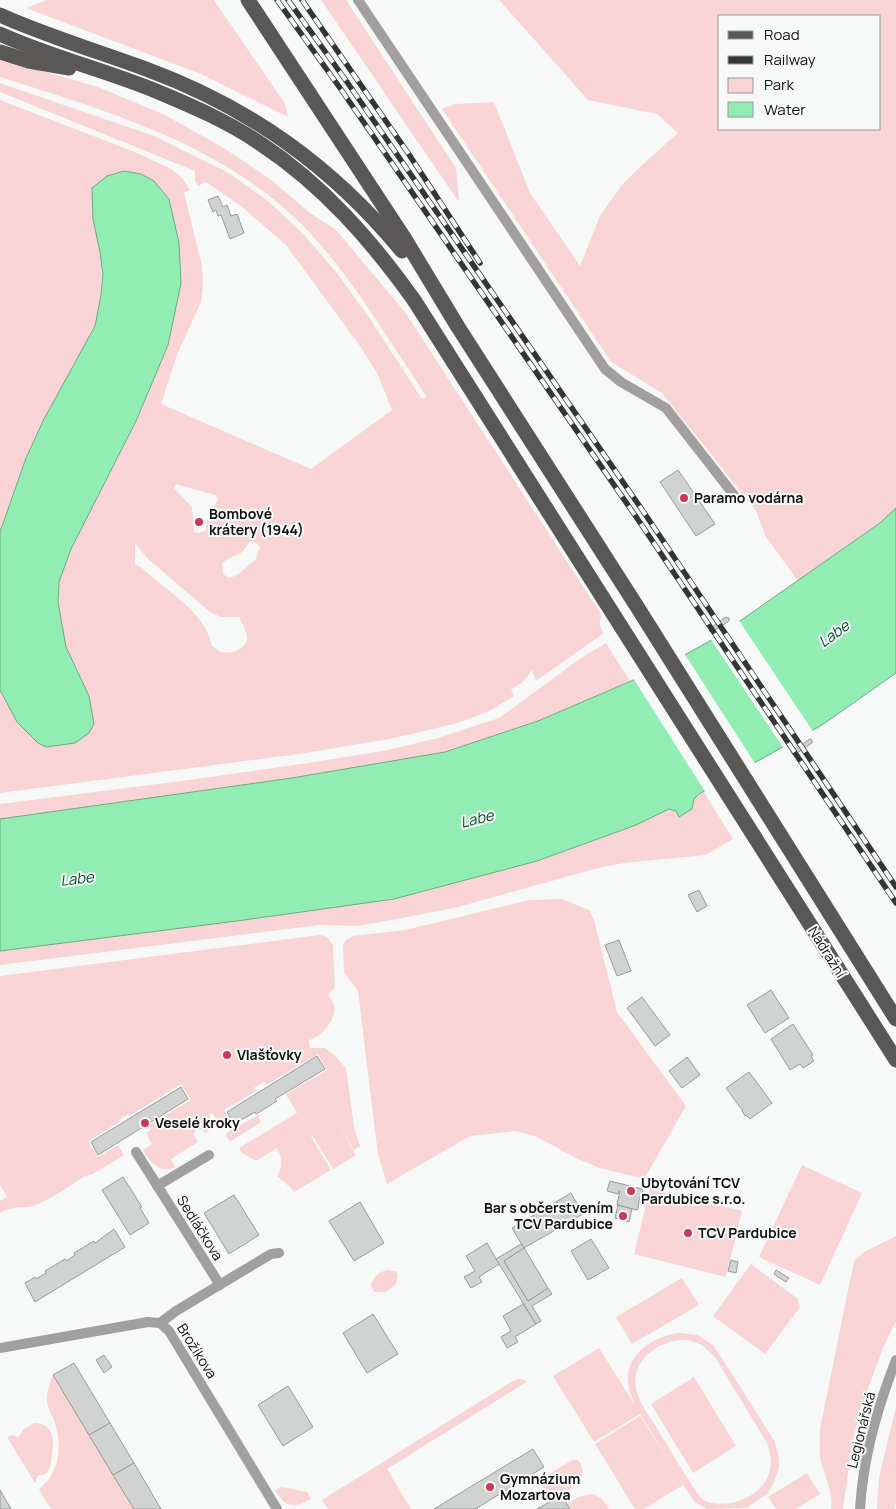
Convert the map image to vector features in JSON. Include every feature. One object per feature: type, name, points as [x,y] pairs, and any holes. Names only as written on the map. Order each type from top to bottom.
[{"type":"main road","points":[[248,0],[403,236],[458,327]]},
{"type":"main road","points":[[0,15],[186,85],[248,116],[291,144],[332,177],[388,233],[458,327]]},
{"type":"main road","points":[[0,34],[43,52],[108,74]]},
{"type":"main road","points":[[0,52],[46,64],[108,74]]},
{"type":"main road","name":"Nádražní","points":[[108,74],[155,91],[206,113],[261,143],[317,187],[366,237],[414,300],[896,1060]]},
{"type":"main road","name":"Nádražní","points":[[458,327],[636,605],[896,1019]]},
{"type":"street","points":[[358,0],[604,368],[621,382],[666,408],[737,499]]},
{"type":"street","name":"Sedláčkova","points":[[136,1152],[220,1285]]},
{"type":"street","points":[[157,1186],[209,1155]]},
{"type":"street","points":[[160,1323],[170,1315],[271,1254],[278,1253]]},
{"type":"street","name":"Brožíkova","points":[[0,1348],[148,1322],[160,1323],[169,1331],[277,1509]]},
{"type":"street","name":"Legionářská","points":[[860,1509],[871,1433],[884,1390],[896,1360]]},
{"type":"green space","points":[[47,0],[214,0],[285,104],[288,117],[201,74],[26,8]]},
{"type":"green space","points":[[321,0],[346,0],[456,168],[459,202]]},
{"type":"green space","points":[[499,0],[896,0],[896,508],[880,523],[798,581],[766,537],[756,511],[662,393],[611,362],[442,109],[456,104],[494,102],[530,193],[580,266],[600,216],[621,186],[678,133],[657,114],[588,100]]},
{"type":"green space","points":[[0,59],[98,87],[163,114],[224,148],[270,179],[310,213],[336,230],[405,312],[601,614],[600,626],[604,633],[536,681],[532,670],[522,683],[511,689],[514,696],[488,712],[454,724],[394,738],[299,754],[0,793],[0,690],[17,722],[89,696],[66,647],[58,602],[59,582],[71,549],[136,421],[168,345],[100,252],[102,290],[97,318],[83,351],[49,409],[31,448],[0,532],[0,100],[135,152],[171,169],[182,178],[190,190],[184,193],[202,266],[201,302],[177,355],[161,404],[311,469],[392,410],[377,373],[360,346],[286,245],[241,206],[206,182],[198,186],[195,181],[195,171],[0,92],[0,83],[154,136],[229,173],[268,201],[304,235],[337,273],[368,316],[422,399],[427,397],[341,270],[308,231],[276,201],[241,176],[204,154],[164,135],[124,118],[0,77]],"holes":[[[176,484],[215,495],[218,499],[207,520],[206,530],[199,533],[194,532],[192,507],[174,488]],[[251,541],[260,547],[256,559],[240,573],[229,578],[223,574],[222,563],[241,553]],[[135,543],[148,559],[210,612],[221,617],[239,617],[247,634],[247,640],[243,647],[231,652],[217,650],[212,646],[208,634],[193,612],[135,564]]]},
{"type":"green space","points":[[606,643],[630,681],[538,721],[445,752],[292,778],[0,819],[0,804],[315,762],[388,750],[438,738],[499,718],[581,658]]},
{"type":"green space","points":[[703,791],[733,839],[706,855],[602,867],[458,907],[358,926],[319,925],[0,965],[0,951],[394,899],[537,861],[636,825],[669,809],[676,811],[679,816],[692,809],[694,799]]},
{"type":"green space","points":[[562,899],[589,910],[594,920],[617,1012],[686,1106],[644,1179],[600,1168],[578,1159],[537,1137],[516,1131],[470,1136],[387,1184],[378,1155],[358,991],[344,972],[343,945],[346,940],[353,936],[405,930],[530,900]]},
{"type":"green space","points":[[320,935],[327,937],[333,945],[335,987],[328,996],[333,1001],[334,1015],[327,1028],[309,1040],[310,1048],[325,1048],[346,1068],[354,1127],[360,1146],[354,1150],[337,1121],[356,1155],[333,1169],[313,1136],[311,1137],[331,1170],[294,1192],[277,1176],[281,1162],[277,1148],[256,1161],[242,1153],[239,1148],[297,1113],[286,1094],[327,1070],[318,1054],[266,1085],[264,1082],[254,1088],[256,1091],[224,1110],[233,1125],[226,1129],[222,1129],[212,1113],[209,1115],[215,1127],[205,1133],[194,1124],[192,1125],[196,1132],[193,1134],[198,1142],[171,1159],[175,1167],[164,1169],[156,1166],[143,1150],[152,1144],[146,1133],[151,1129],[149,1125],[191,1100],[181,1084],[129,1116],[128,1114],[119,1120],[120,1122],[88,1141],[98,1157],[118,1145],[124,1155],[34,1206],[5,1210],[0,1213],[0,1201],[7,1197],[0,1185],[0,976]]},
{"type":"green space","points":[[258,1115],[261,1122],[231,1141],[229,1140],[226,1135],[228,1132]]},
{"type":"green space","points":[[802,1165],[862,1193],[820,1285],[759,1257]]},
{"type":"green space","name":"TCV Pardubice","points":[[650,1189],[742,1211],[726,1277],[634,1254]]},
{"type":"green space","points":[[896,1236],[896,1321],[883,1348],[860,1410],[851,1451],[843,1509],[831,1509],[830,1489],[820,1457],[820,1429],[854,1261],[864,1252]]},
{"type":"green space","points":[[751,1264],[798,1299],[800,1307],[765,1354],[713,1316]]},
{"type":"green space","points":[[389,1270],[397,1272],[396,1284],[386,1292],[374,1292],[371,1286],[373,1279],[380,1273]]},
{"type":"green space","points":[[682,1278],[699,1305],[632,1344],[616,1317]]},
{"type":"green space","points":[[679,1333],[698,1335],[714,1346],[774,1440],[778,1453],[779,1467],[774,1482],[768,1493],[747,1508],[707,1509],[695,1502],[683,1485],[644,1509],[635,1509],[595,1444],[640,1416],[675,1471],[640,1414],[594,1442],[553,1376],[599,1348],[635,1405],[628,1383],[631,1363],[636,1355],[651,1342]],"holes":[[[680,1340],[689,1340],[702,1345],[715,1357],[768,1446],[771,1463],[767,1479],[762,1487],[737,1502],[717,1504],[707,1502],[700,1496],[646,1412],[637,1393],[635,1378],[637,1370],[647,1355],[662,1345]]]},
{"type":"green space","points":[[53,1375],[134,1509],[51,1509],[39,1489],[46,1483],[58,1459],[57,1432],[47,1401],[48,1388]]},
{"type":"green space","points":[[694,1377],[736,1446],[693,1473],[651,1404]]},
{"type":"green space","points":[[519,1379],[528,1381],[387,1469],[411,1509],[328,1509],[322,1500],[513,1381]]},
{"type":"green space","points":[[896,1407],[896,1503],[894,1509],[877,1509],[879,1477]]},
{"type":"green space","points":[[34,1423],[46,1426],[52,1433],[53,1438],[49,1469],[45,1474],[38,1475],[35,1483],[7,1437],[13,1435],[18,1437],[24,1429]]},
{"type":"green space","points":[[572,1460],[578,1460],[582,1467],[580,1479],[576,1485],[551,1501],[538,1481]]},
{"type":"green space","points":[[807,1473],[820,1494],[796,1509],[776,1509],[768,1497]]},
{"type":"green space","points":[[282,1487],[307,1492],[311,1499],[299,1504],[290,1505],[275,1490]]},
{"type":"green space","points":[[590,1494],[601,1499],[609,1509],[570,1509],[567,1504],[578,1497]]},
{"type":"water","points":[[124,171],[141,174],[154,181],[169,199],[179,243],[181,283],[168,345],[136,421],[71,549],[59,582],[58,602],[66,647],[89,696],[94,724],[89,733],[75,743],[46,747],[38,743],[17,722],[0,690],[0,532],[26,458],[44,419],[95,326],[103,275],[93,219],[92,188],[107,176]]},
{"type":"water","name":"Labe","points":[[896,508],[896,673],[822,725],[699,794],[694,799],[692,809],[679,817],[676,811],[669,809],[636,825],[537,861],[394,899],[0,951],[0,819],[292,778],[445,752],[538,721],[659,669],[717,637],[880,523]]},
{"type":"pier","points":[[738,619],[814,733],[784,749],[710,638]]},
{"type":"pier","points":[[684,653],[756,765],[706,793],[633,678]]},
{"type":"building","points":[[218,196],[223,207],[227,205],[231,216],[237,214],[244,233],[230,239],[221,215],[218,216],[216,210],[213,212],[208,200]]},
{"type":"building","name":"Paramo vodárna","points":[[678,470],[715,524],[696,536],[660,482]]},
{"type":"building","points":[[726,617],[729,618],[729,621],[712,632],[709,631],[710,628]]},
{"type":"building","points":[[810,739],[812,743],[794,755],[792,754],[792,751]]},
{"type":"building","points":[[699,890],[707,906],[697,912],[688,895]]},
{"type":"building","points":[[619,940],[631,971],[617,976],[605,945]]},
{"type":"building","points":[[771,990],[789,1018],[765,1033],[747,1005]]},
{"type":"building","points":[[642,997],[670,1035],[655,1046],[627,1008]]},
{"type":"building","points":[[793,1024],[813,1055],[811,1056],[814,1061],[803,1068],[800,1064],[790,1070],[771,1039]]},
{"type":"building","points":[[317,1056],[325,1069],[275,1099],[277,1101],[256,1114],[255,1112],[234,1124],[227,1112]]},
{"type":"building","points":[[687,1057],[700,1075],[682,1088],[669,1071]]},
{"type":"building","points":[[749,1072],[772,1103],[750,1119],[745,1116],[726,1088]]},
{"type":"building","points":[[181,1087],[188,1099],[98,1155],[91,1142]]},
{"type":"building","points":[[123,1177],[142,1207],[140,1208],[149,1223],[130,1235],[102,1190]]},
{"type":"building","points":[[610,1181],[643,1190],[637,1210],[617,1204],[620,1191],[618,1194],[607,1191]]},
{"type":"building","points":[[571,1193],[583,1214],[524,1248],[512,1228]]},
{"type":"building","points":[[234,1195],[259,1235],[229,1254],[204,1213]]},
{"type":"building","points":[[360,1202],[384,1243],[354,1261],[329,1221]]},
{"type":"building","points":[[618,1205],[632,1209],[629,1222],[615,1218]]},
{"type":"building","points":[[114,1229],[125,1247],[35,1302],[25,1283],[46,1273],[45,1271],[65,1259],[66,1261],[75,1255],[74,1253],[94,1241],[95,1243]]},
{"type":"building","points":[[591,1239],[609,1268],[588,1280],[571,1251]]},
{"type":"building","points":[[487,1243],[499,1264],[479,1277],[482,1282],[471,1288],[464,1277],[475,1271],[466,1256]]},
{"type":"building","points":[[521,1244],[524,1248],[504,1261],[528,1301],[548,1288],[552,1294],[532,1306],[541,1321],[536,1324],[496,1259]]},
{"type":"building","points":[[524,1248],[548,1288],[528,1301],[504,1261]]},
{"type":"building","points":[[731,1260],[738,1262],[736,1273],[728,1271]]},
{"type":"building","points":[[776,1270],[789,1278],[786,1282],[774,1274]]},
{"type":"building","points":[[523,1304],[536,1324],[515,1337],[518,1342],[507,1348],[501,1337],[511,1331],[503,1316]]},
{"type":"building","points":[[373,1314],[398,1354],[367,1373],[343,1333]]},
{"type":"building","points":[[104,1355],[112,1367],[104,1373],[96,1360]]},
{"type":"building","points":[[74,1363],[110,1423],[89,1435],[53,1375]]},
{"type":"building","points":[[288,1386],[313,1427],[283,1446],[258,1405]]},
{"type":"building","points":[[110,1423],[134,1463],[113,1475],[89,1435]]},
{"type":"building","name":"Gymnázium Mozartova","points":[[533,1449],[544,1467],[478,1509],[434,1509]]},
{"type":"building","points":[[134,1463],[161,1509],[134,1509],[113,1475]]},
{"type":"building","points":[[0,1490],[11,1509],[0,1509]]},
{"type":"building","name":"Gymnázium Mozartova","points":[[561,1495],[570,1509],[537,1509],[551,1501]]},
{"type":"railway","points":[[277,0],[340,88],[641,524],[896,903]]},
{"type":"railway","points":[[288,0],[347,82],[645,514],[896,887]]},
{"type":"railway","points":[[302,0],[408,153],[480,263]]},
{"type":"place","name":"Paramo vodárna","points":[[684,498]]},
{"type":"place","name":"Bombové krátery (1944)","points":[[199,522]]},
{"type":"place","name":"Vlašťovky","points":[[227,1055]]},
{"type":"place","name":"Veselé kroky","points":[[145,1123]]},
{"type":"place","name":"Ubytování TCV Pardubice s.r.o.","points":[[631,1191]]},
{"type":"place","name":"Bar s občerstvením TCV Pardubice","points":[[623,1216]]},
{"type":"place","name":"TCV Pardubice","points":[[688,1233]]},
{"type":"place","name":"Gymnázium Mozartova","points":[[490,1487]]}]
